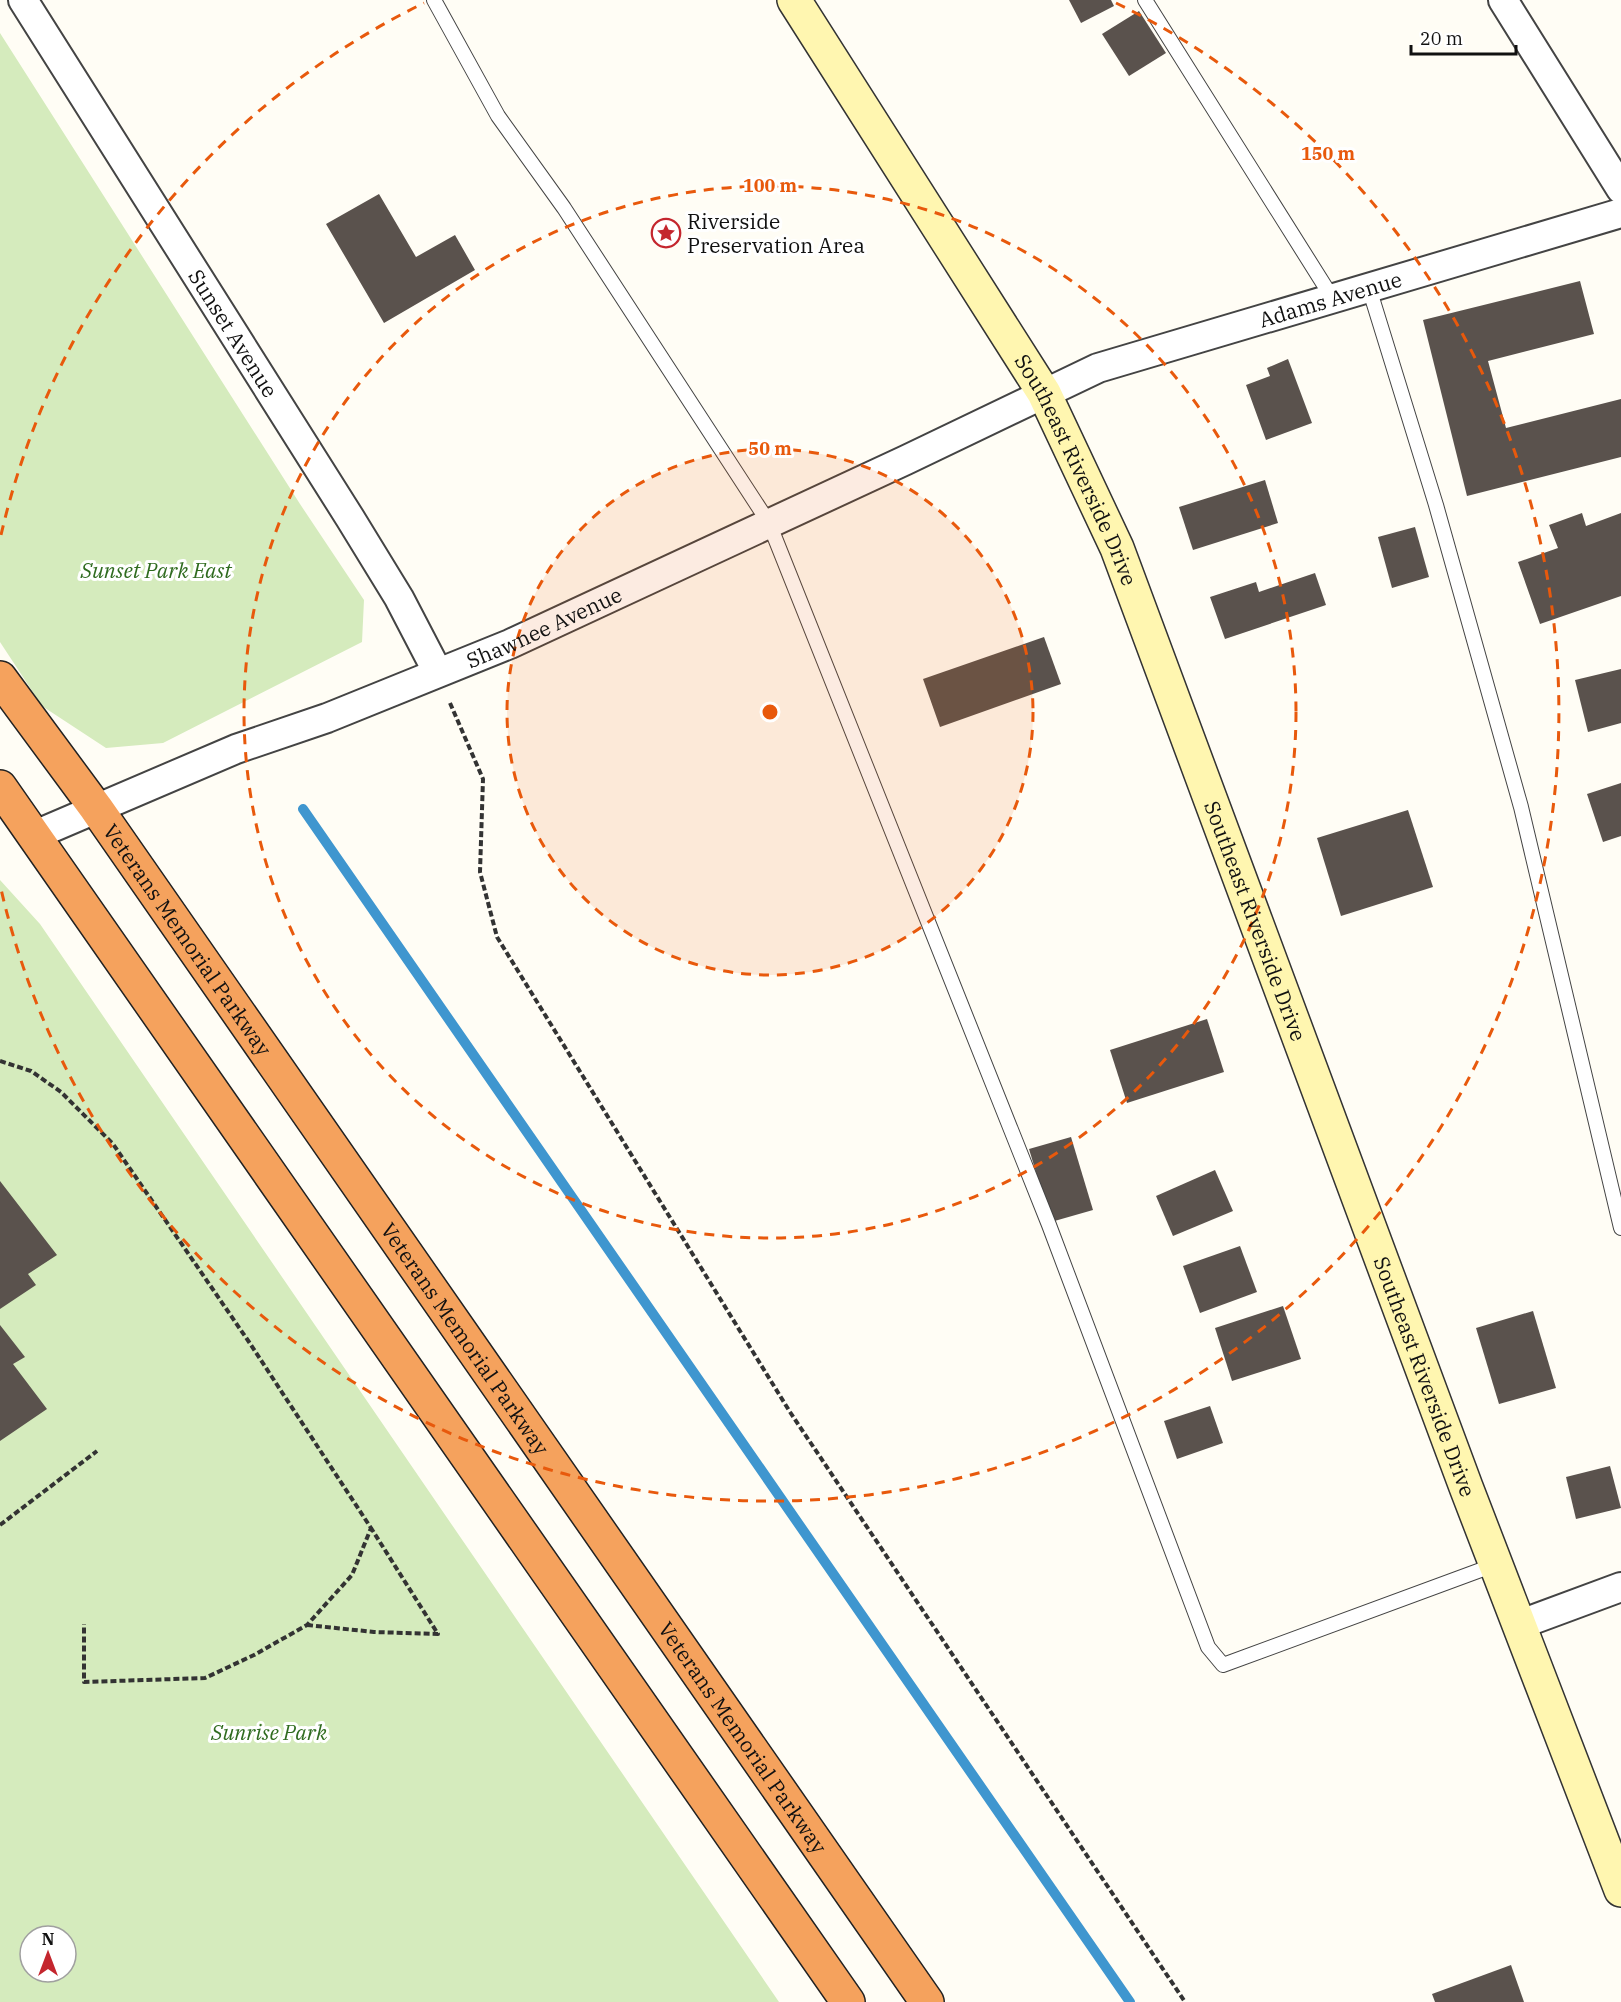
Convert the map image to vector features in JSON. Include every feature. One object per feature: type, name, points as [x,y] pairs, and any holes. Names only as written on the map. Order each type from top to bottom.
[{"type":"highway","name":"Veterans Memorial Parkway","points":[[0,678],[96,808],[927,2002]]},
{"type":"highway","points":[[0,787],[848,2002]]},
{"type":"street","name":"Sunset Avenue","points":[[23,0],[350,518],[399,598],[437,671]]},
{"type":"street","name":"Southeast Riverside Drive","points":[[794,0],[1044,393],[1117,548],[1621,1890]]},
{"type":"street","points":[[1503,0],[1621,189]]},
{"type":"street","name":"Adams Avenue","points":[[1044,393],[1098,368],[1621,213]]},
{"type":"street","name":"Shawnee Avenue","points":[[35,835],[236,749],[327,718],[437,671],[510,644],[906,460],[1044,393]]},
{"type":"street","points":[[1521,1624],[1621,1587]]},
{"type":"lane","points":[[434,0],[498,116],[564,208],[769,523],[1049,1225],[1208,1647],[1223,1665],[1497,1564]]},
{"type":"lane","points":[[1145,0],[1333,299]]},
{"type":"lane","points":[[1369,288],[1436,505],[1521,807],[1621,1228]]},
{"type":"path","points":[[437,671],[483,779],[480,872],[496,937],[790,1412],[1185,2002]]},
{"type":"path","points":[[0,1060],[31,1071],[61,1092],[113,1144],[249,1342],[438,1634],[374,1632],[307,1625]]},
{"type":"path","points":[[0,1526],[97,1451]]},
{"type":"path","points":[[84,1624],[84,1682],[205,1678],[254,1655],[307,1625],[352,1575],[371,1528]]},
{"type":"green space","name":"Sunset Park East","points":[[0,33],[300,504],[364,600],[362,642],[163,743],[106,748],[42,706],[0,642]]},
{"type":"green space","name":"Sunrise Park","points":[[0,880],[40,924],[779,2002],[0,2002]]},
{"type":"building","points":[[1069,0],[1111,0],[1114,6],[1081,23]]},
{"type":"building","points":[[1139,11],[1166,53],[1129,76],[1102,34]]},
{"type":"building","points":[[379,194],[416,257],[455,235],[475,270],[384,323],[326,224]]},
{"type":"building","points":[[1580,281],[1594,334],[1488,361],[1506,428],[1621,399],[1621,457],[1467,496],[1423,320]]},
{"type":"building","points":[[1288,359],[1312,423],[1266,440],[1246,385],[1270,376],[1267,368]]},
{"type":"building","points":[[1265,480],[1278,523],[1193,550],[1179,507]]},
{"type":"building","points":[[1582,513],[1586,526],[1621,513],[1621,596],[1540,624],[1518,562],[1558,548],[1549,525]]},
{"type":"building","points":[[1415,527],[1429,577],[1392,588],[1378,537]]},
{"type":"building","points":[[1315,573],[1326,605],[1225,639],[1210,597],[1256,582],[1259,592]]},
{"type":"building","points":[[1044,637],[1061,684],[940,727],[923,679]]},
{"type":"building","points":[[1621,669],[1621,723],[1588,732],[1575,680]]},
{"type":"building","points":[[1621,783],[1621,836],[1603,842],[1587,794]]},
{"type":"building","points":[[1408,810],[1433,887],[1341,916],[1317,838]]},
{"type":"building","points":[[1207,1019],[1224,1072],[1127,1103],[1110,1050]]},
{"type":"building","points":[[1071,1137],[1093,1210],[1051,1222],[1029,1149]]},
{"type":"building","points":[[1215,1170],[1233,1211],[1173,1236],[1156,1196]]},
{"type":"building","points":[[0,1181],[57,1255],[28,1274],[36,1285],[0,1309]]},
{"type":"building","points":[[1240,1246],[1257,1292],[1200,1313],[1183,1266]]},
{"type":"building","points":[[1283,1306],[1301,1359],[1232,1381],[1215,1328]]},
{"type":"building","points":[[1533,1311],[1556,1388],[1499,1404],[1476,1328]]},
{"type":"building","points":[[0,1325],[25,1357],[13,1364],[47,1409],[0,1441]]},
{"type":"building","points":[[1210,1406],[1223,1443],[1177,1459],[1164,1421]]},
{"type":"building","points":[[1610,1466],[1621,1508],[1576,1519],[1566,1477]]},
{"type":"building","points":[[1511,1965],[1524,2002],[1435,2002],[1432,1994]]},
{"type":"waterway","points":[[303,809],[1130,2002]]},
{"type":"place","name":"Riverside Preservation Area","points":[[666,233]]}]
